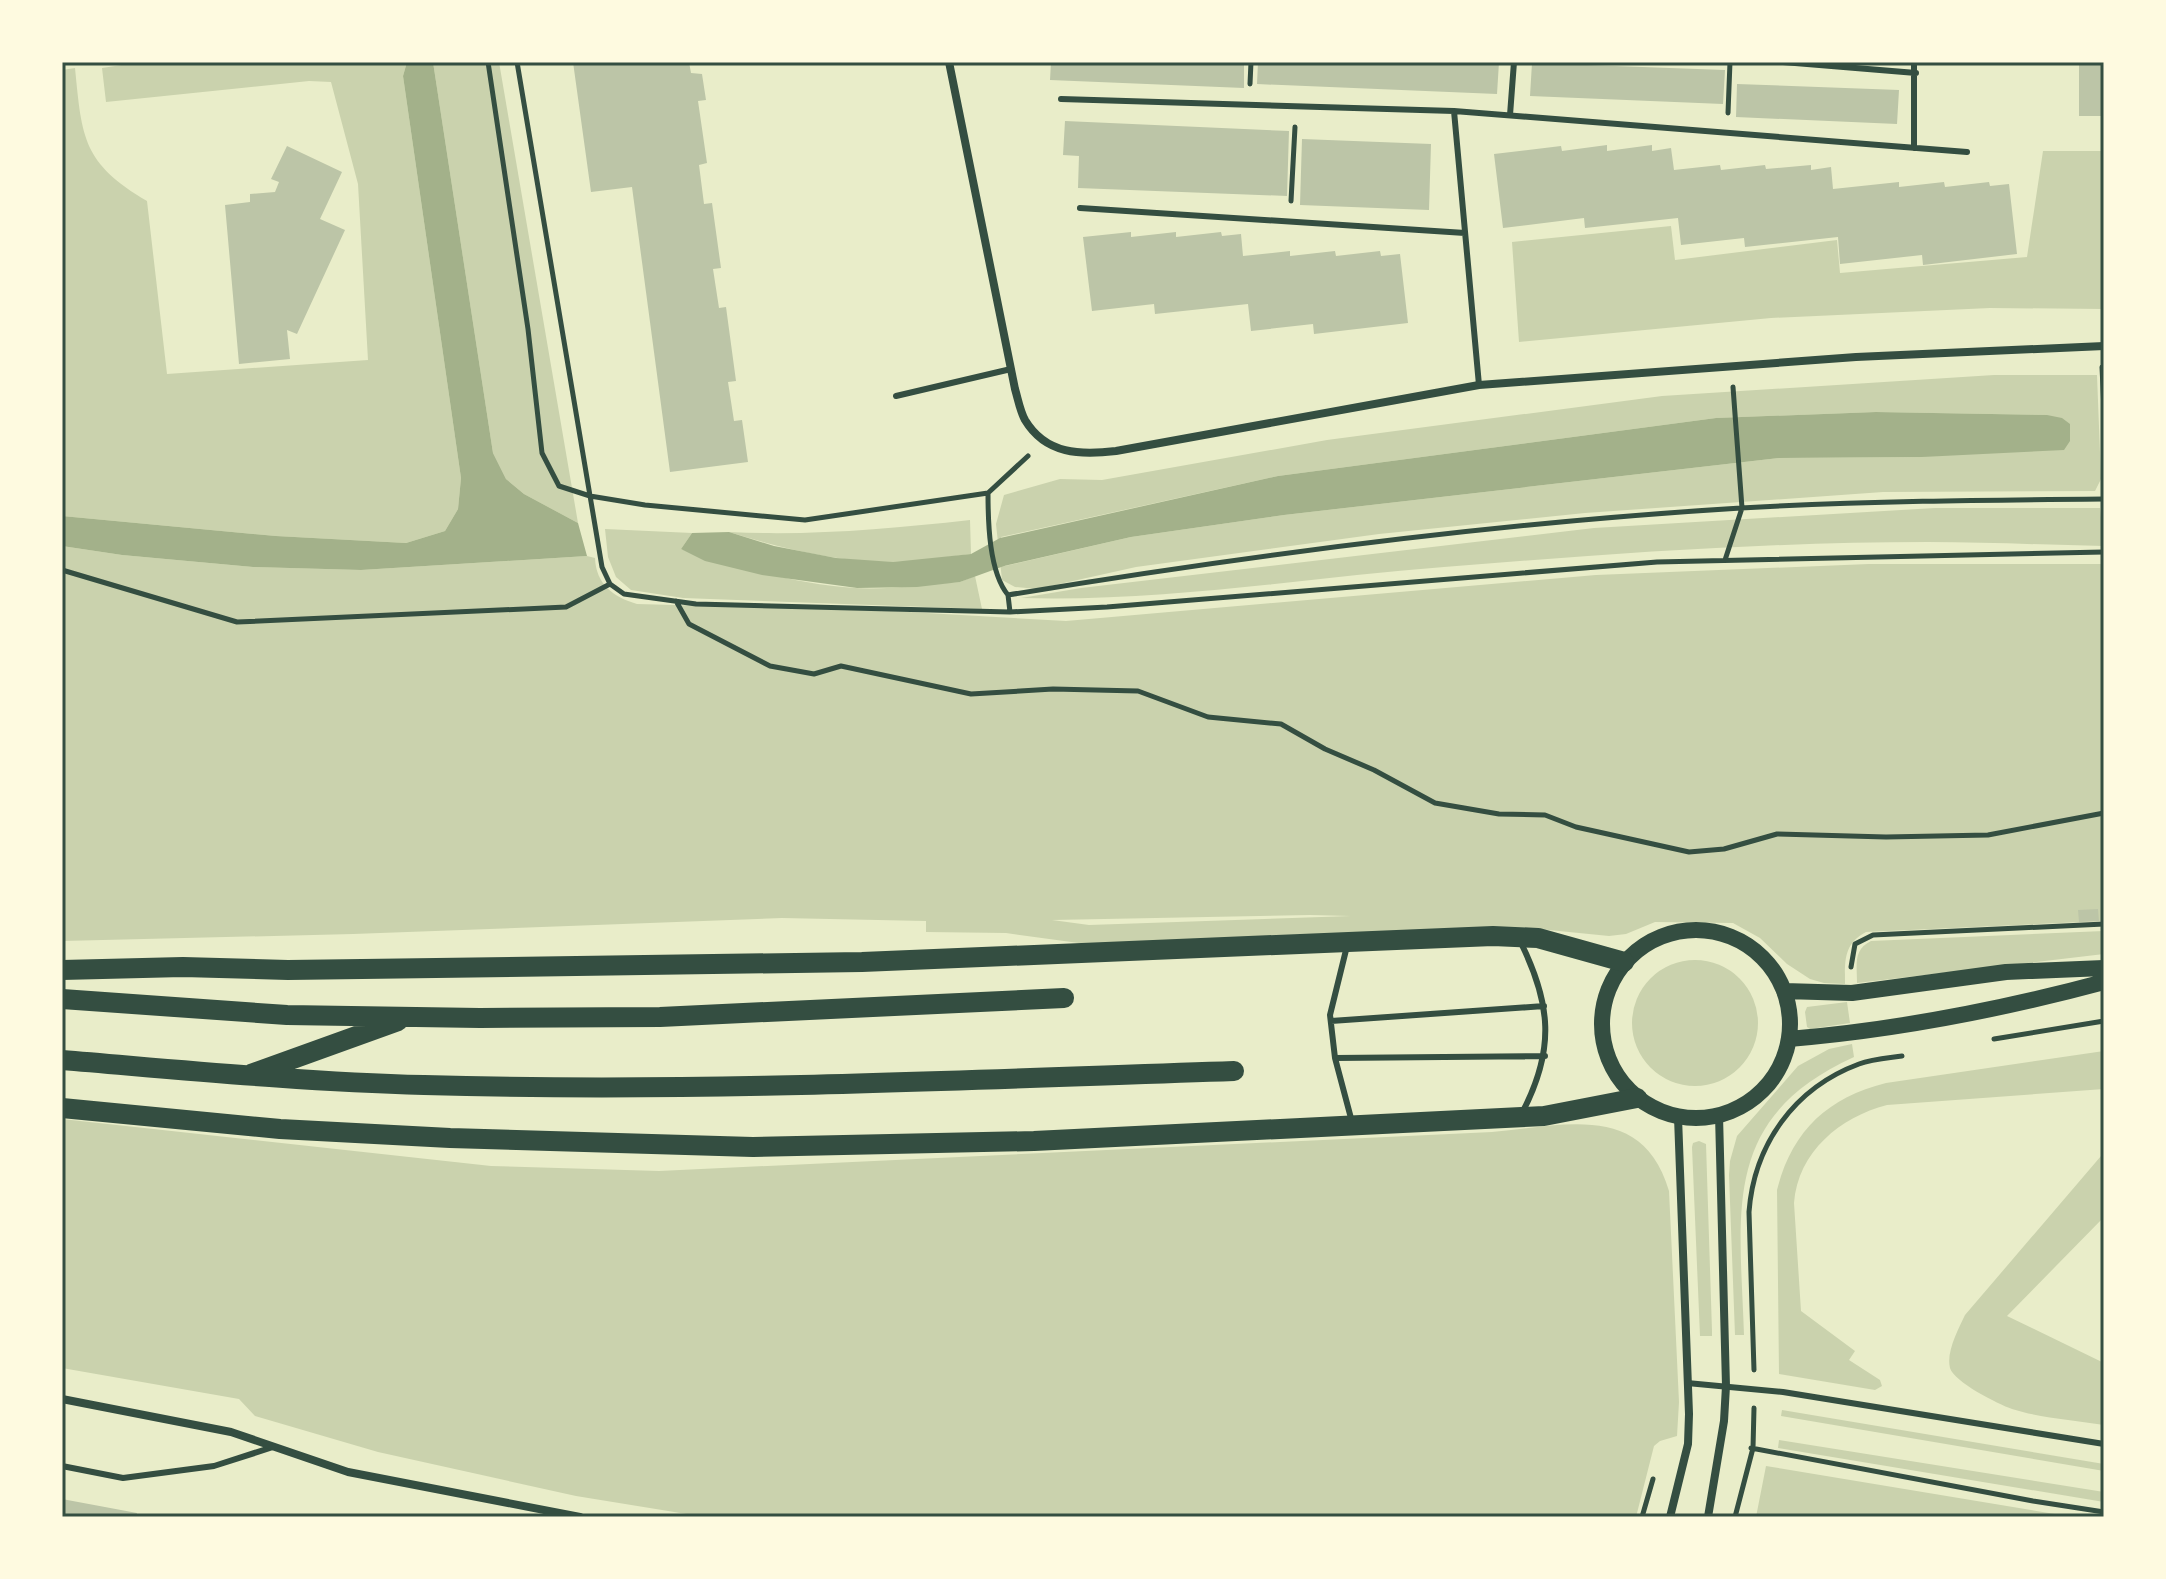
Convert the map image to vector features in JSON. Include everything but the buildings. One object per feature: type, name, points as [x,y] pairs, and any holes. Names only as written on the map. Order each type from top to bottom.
[{"type":"main road","points":[[1702,929],[1723,933],[1743,942],[1760,955],[1784,991],[1789,1015],[1789,1039],[1777,1073],[1752,1100],[1719,1115],[1678,1117],[1650,1106],[1637,1098],[1615,1073],[1607,1057],[1601,1024],[1607,991],[1624,962],[1640,947],[1659,937],[1702,929]]},
{"type":"main road","points":[[62,970],[862,962],[1518,937],[1538,938],[1624,962]]},
{"type":"main road","points":[[1784,991],[1852,993],[2006,972],[2104,968]]},
{"type":"main road","points":[[1789,1039],[1857,1033],[2012,1007],[2104,982]]},
{"type":"main road","points":[[62,999],[287,1015],[660,1017],[1064,998]]},
{"type":"main road","points":[[248,1075],[408,1017]]},
{"type":"main road","points":[[62,1060],[288,1080],[425,1085],[793,1085],[1234,1071]]},
{"type":"main road","points":[[62,1108],[280,1129],[450,1138],[753,1147],[1034,1141],[1519,1118],[1637,1098]]},
{"type":"street","points":[[949,62],[1011,369],[1025,419],[1044,441],[1082,455],[1479,385],[1856,357],[2103,346]]},
{"type":"street","points":[[1708,1517],[1722,1435],[1726,1386],[1719,1115]]},
{"type":"street","points":[[1670,1517],[1688,1444],[1678,1117]]},
{"type":"street","points":[[62,1399],[231,1432],[348,1472],[580,1517]]},
{"type":"lane","points":[[1510,115],[1514,62]]},
{"type":"lane","points":[[1783,62],[1916,73]]},
{"type":"lane","points":[[1914,62],[1914,148]]},
{"type":"lane","points":[[1061,99],[1454,111],[1967,152]]},
{"type":"lane","points":[[1454,111],[1479,385]]},
{"type":"lane","points":[[1080,208],[1465,233]]},
{"type":"lane","points":[[896,396],[1011,369]]},
{"type":"lane","points":[[1518,937],[1535,973],[1544,1006],[1545,1056],[1536,1087],[1519,1118]]},
{"type":"lane","points":[[1348,942],[1331,1021],[1335,1058],[1353,1125]]},
{"type":"lane","points":[[1331,1021],[1544,1006]]},
{"type":"lane","points":[[1335,1058],[1545,1056]]},
{"type":"lane","points":[[1687,1383],[1754,1389],[2104,1444]]},
{"type":"lane","points":[[62,1466],[123,1478],[214,1466],[274,1447]]},
{"type":"path","points":[[488,62],[528,329],[542,453],[559,486],[590,496],[645,505],[805,520],[988,493],[1044,441]]},
{"type":"path","points":[[517,62],[602,567],[610,584],[624,594],[696,604],[1010,612],[1626,564],[2104,552]]},
{"type":"path","points":[[1727,132],[1730,62]]},
{"type":"path","points":[[1289,222],[1296,106]]},
{"type":"path","points":[[2103,346],[2104,410]]},
{"type":"path","points":[[1725,560],[1742,508],[1735,412]]},
{"type":"path","points":[[988,493],[988,521],[999,584],[1008,595],[1010,612]]},
{"type":"path","points":[[1008,595],[1140,573],[1588,519],[1904,501],[2104,499]]},
{"type":"path","points":[[62,570],[237,622],[566,607],[610,584]]},
{"type":"path","points":[[676,601],[689,624],[770,666],[814,674],[841,666],[971,694],[1053,689],[1138,691],[1208,717],[1281,724],[1435,803],[1499,814],[1545,815],[1576,827],[1689,852],[1724,849],[1777,834],[1886,837],[1988,835],[2104,813]]},
{"type":"path","points":[[1984,1041],[2104,1021]]},
{"type":"path","points":[[1735,1517],[1753,1448],[1749,1212],[1750,1190],[1762,1154],[1775,1130],[1806,1095],[1836,1074],[1862,1063],[1907,1055]]},
{"type":"path","points":[[1753,1448],[2104,1512]]},
{"type":"shaded area","points":[[141,62],[407,62],[403,76],[461,478],[458,509],[445,531],[406,543],[276,536],[62,516],[62,70],[75,68],[84,131],[98,161],[110,174],[147,201],[167,374],[368,360],[358,184],[331,82],[309,81],[106,102],[102,68]]},
{"type":"shaded area","points":[[407,62],[433,62],[493,453],[506,479],[524,494],[578,523],[587,556],[361,570],[253,567],[62,546],[62,516],[276,536],[406,543],[445,531],[458,509],[461,478],[403,76]]},
{"type":"shaded area","points":[[433,62],[499,62],[578,523],[524,494],[506,479],[493,453]]},
{"type":"shaded area","points":[[2043,151],[2104,151],[2104,309],[1990,308],[1771,318],[1519,342],[1512,242],[1671,226],[1675,260],[1837,240],[1840,273],[2027,257]]},
{"type":"shaded area","points":[[1994,375],[2097,375],[2101,479],[2095,491],[1883,492],[1585,513],[1379,534],[1136,567],[1037,589],[1015,587],[1002,580],[996,524],[1004,495],[1060,479],[1102,480],[1327,440],[1662,396]],"holes":[[[1876,412],[2047,415],[1922,457],[1779,458],[1284,515],[1131,537],[1005,566],[1001,537],[1278,476],[1716,418]]]},
{"type":"shaded area","points":[[1876,412],[2047,415],[2062,418],[2070,424],[2070,441],[2064,450],[1922,457],[1779,458],[1284,515],[1131,537],[1004,566],[960,582],[917,587],[857,588],[762,575],[705,561],[681,549],[692,533],[729,532],[774,546],[836,558],[893,562],[971,554],[1000,538],[1278,476],[1716,418]]},
{"type":"shaded area","points":[[1935,508],[2100,508],[2104,546],[1928,542],[1747,546],[1444,567],[1181,593],[1021,598],[1081,588],[1594,528]]},
{"type":"shaded area","points":[[970,520],[971,554],[902,562],[830,557],[729,532],[850,531]]},
{"type":"shaded area","points":[[605,529],[692,533],[681,549],[767,574],[833,586],[895,588],[960,582],[975,576],[982,609],[683,598],[631,590],[616,577],[608,557]]},
{"type":"shaded area","points":[[62,546],[253,567],[361,570],[587,556],[595,558],[599,575],[607,588],[620,598],[637,604],[891,611],[1066,621],[1596,575],[1869,564],[2104,564],[2104,921],[1866,932],[1849,948],[1845,984],[1810,979],[1787,964],[1760,938],[1733,923],[1655,922],[1626,934],[1609,936],[1529,928],[1086,944],[1006,933],[926,932],[926,921],[782,918],[62,941]],"holes":[[[1310,915],[1351,916],[1089,925],[1052,920]]]},
{"type":"shaded area","points":[[2104,931],[2104,954],[1857,983],[1859,953],[1871,941]]},
{"type":"shaded area","points":[[1695,960],[1719,965],[1739,979],[1753,999],[1758,1023],[1753,1047],[1739,1067],[1719,1081],[1695,1086],[1671,1081],[1651,1067],[1637,1047],[1632,1023],[1637,999],[1651,979],[1671,965]]},
{"type":"shaded area","points":[[1847,1002],[1850,1023],[1807,1027],[1807,1007]]},
{"type":"shaded area","points":[[1852,1044],[1854,1057],[1811,1081],[1780,1109],[1759,1139],[1747,1172],[1742,1209],[1744,1335],[1735,1335],[1729,1175],[1737,1136],[1798,1066],[1829,1049]]},
{"type":"shaded area","points":[[2104,1051],[2104,1089],[1887,1105],[1853,1118],[1824,1139],[1804,1168],[1794,1203],[1801,1311],[1855,1351],[1849,1360],[1880,1380],[1882,1386],[1875,1390],[1779,1374],[1777,1190],[1792,1150],[1815,1120],[1846,1098],[1886,1083]]},
{"type":"shaded area","points":[[62,1119],[491,1166],[659,1171],[1492,1132],[1572,1124],[1597,1126],[1620,1131],[1640,1143],[1657,1162],[1669,1191],[1679,1402],[1677,1436],[1654,1446],[1636,1517],[705,1517],[576,1496],[378,1452],[255,1416],[239,1399],[62,1368]]},
{"type":"shaded area","points":[[1699,1141],[1706,1144],[1712,1336],[1700,1336],[1692,1147]]},
{"type":"shaded area","points":[[2101,1156],[2104,1159],[2104,1217],[2007,1316],[2104,1363],[2104,1425],[2012,1409],[1959,1380],[1949,1362],[1953,1341],[1965,1315]]},
{"type":"shaded area","points":[[1782,1410],[2104,1464],[2104,1471],[1781,1416]]},
{"type":"shaded area","points":[[1779,1440],[2104,1492],[2104,1502],[1778,1448]]},
{"type":"shaded area","points":[[1766,1466],[2073,1517],[1756,1517]]}]
